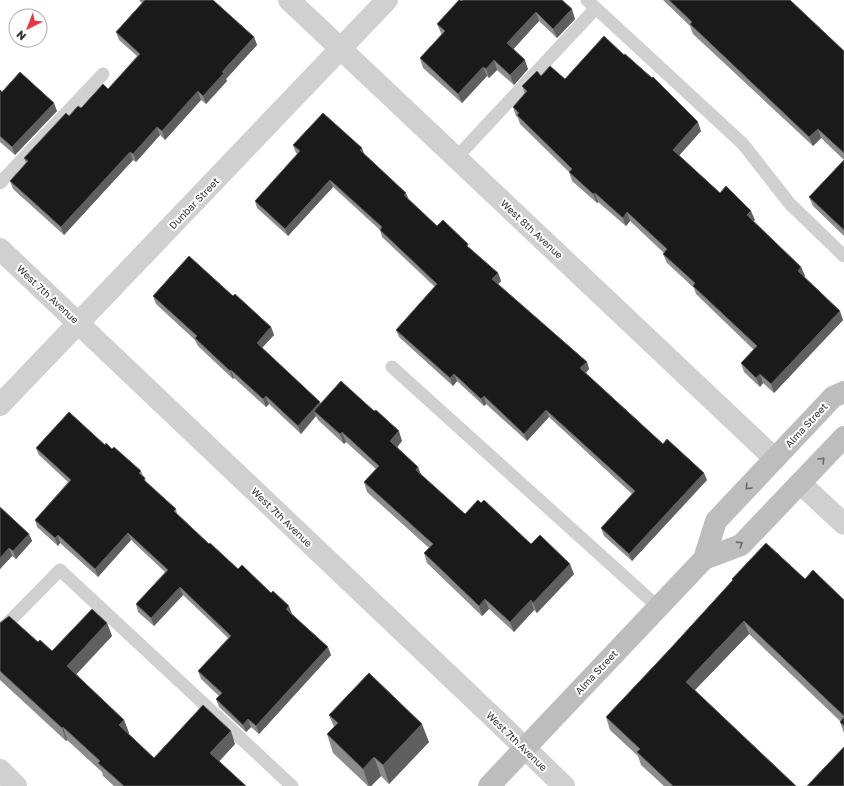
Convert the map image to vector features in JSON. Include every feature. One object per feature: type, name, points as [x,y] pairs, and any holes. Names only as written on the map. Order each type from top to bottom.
[{"type":"main road","name":"Alma Street","points":[[704,559],[716,521],[833,397],[844,392]]},
{"type":"main road","name":"Alma Street","points":[[489,786],[704,559],[741,545],[844,437]]},
{"type":"street","name":"West 8th Avenue","points":[[289,0],[775,459]]},
{"type":"street","name":"Dunbar Street","points":[[0,405],[387,0]]},
{"type":"street","name":"West 7th Avenue","points":[[0,249],[564,786]]},
{"type":"street","points":[[800,483],[844,524]]},
{"type":"street","points":[[0,770],[16,786]]},
{"type":"lane","points":[[456,158],[591,4],[743,144],[790,204],[844,256]]},
{"type":"lane","points":[[0,183],[103,74]]},
{"type":"lane","points":[[392,367],[658,607]]},
{"type":"lane","points":[[0,631],[60,570],[292,786]]},
{"type":"building","points":[[145,0],[213,0],[254,37],[222,72],[224,73],[203,96],[198,91],[162,131],[157,127],[133,154],[130,152],[61,227],[10,181],[28,161],[24,158],[66,113],[69,116],[78,106],[81,108],[103,84],[108,89],[140,54],[116,32]]},
{"type":"building","points":[[459,0],[562,0],[572,9],[553,29],[536,12],[507,43],[525,60],[510,75],[494,60],[486,69],[483,67],[458,94],[420,58],[445,31],[437,24]]},
{"type":"building","points":[[669,0],[790,0],[844,51],[844,153],[818,129],[809,137],[690,24],[692,22]]},
{"type":"building","points":[[604,36],[624,55],[625,54],[652,78],[653,77],[698,122],[673,150],[720,193],[726,186],[751,211],[747,215],[801,267],[798,271],[840,311],[771,384],[760,374],[756,378],[741,363],[757,346],[693,286],[695,283],[663,254],[667,249],[627,212],[623,218],[569,172],[572,169],[517,115],[519,113],[513,107],[527,91],[522,86],[537,71],[541,76],[550,66],[565,79]]},
{"type":"building","points":[[20,72],[54,103],[12,147],[0,136],[0,90],[2,92]]},
{"type":"building","points":[[323,113],[362,148],[360,150],[406,193],[404,195],[437,226],[443,220],[468,244],[467,246],[498,273],[492,279],[587,362],[580,368],[663,444],[667,439],[704,473],[629,554],[601,528],[635,491],[546,410],[524,434],[484,396],[481,399],[454,374],[450,378],[396,330],[437,284],[380,230],[382,227],[330,180],[285,229],[255,201],[300,151],[293,145]]},
{"type":"building","points":[[844,160],[844,230],[809,197]]},
{"type":"building","points":[[189,256],[233,296],[235,294],[271,327],[257,343],[320,402],[298,426],[266,396],[263,399],[231,370],[230,371],[195,338],[197,336],[153,296]]},
{"type":"building","points":[[341,381],[399,431],[390,441],[418,467],[416,470],[465,514],[478,500],[481,503],[484,500],[531,544],[540,535],[570,564],[533,603],[531,600],[510,622],[485,599],[479,606],[424,553],[433,544],[364,482],[379,466],[342,432],[340,434],[314,411]]},
{"type":"building","points":[[69,412],[105,445],[106,443],[112,449],[114,447],[141,471],[139,473],[145,478],[144,480],[176,509],[174,511],[209,544],[210,543],[238,569],[242,565],[271,593],[273,591],[289,606],[286,609],[328,647],[256,726],[248,719],[243,725],[216,699],[222,693],[198,671],[231,636],[180,587],[151,618],[136,604],[168,570],[128,533],[95,569],[58,535],[55,538],[35,520],[71,480],[36,448]]},
{"type":"building","points":[[0,507],[29,534],[13,551],[9,548],[0,558]]},
{"type":"building","points":[[766,543],[805,579],[813,570],[844,600],[844,716],[744,621],[686,682],[796,786],[673,786],[637,752],[640,749],[606,717]]},
{"type":"building","points":[[92,609],[107,623],[67,666],[124,720],[119,725],[154,758],[203,705],[231,731],[210,753],[246,786],[124,786],[98,763],[100,761],[0,671],[0,623],[9,616],[38,642],[40,640],[52,651]]},
{"type":"building","points":[[369,673],[422,724],[383,765],[374,757],[363,769],[327,734],[338,723],[329,715]]},
{"type":"building","points":[[844,717],[844,726],[840,722]]},
{"type":"building","points":[[844,747],[844,786],[807,786]]}]
